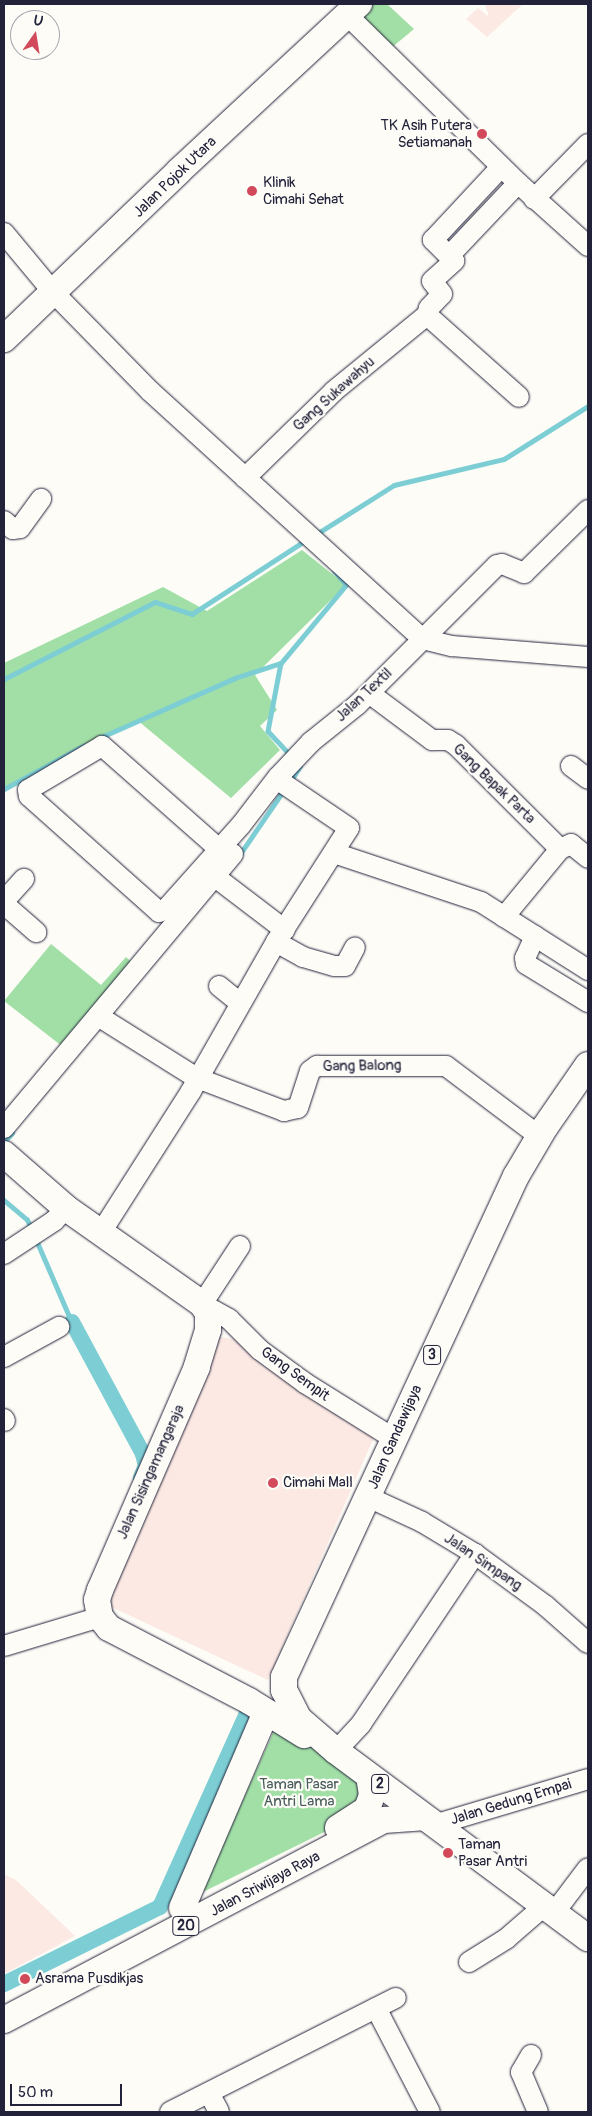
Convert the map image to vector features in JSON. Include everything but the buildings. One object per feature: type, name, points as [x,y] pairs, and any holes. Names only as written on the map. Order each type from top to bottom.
[{"type":"main road","name":"Jalan Pojok Utara","points":[[4,339],[353,10]]},
{"type":"main road","name":"Jalan Gandawijaya","points":[[336,1751],[292,1710],[284,1690],[284,1677],[368,1497],[393,1438],[512,1185],[539,1136],[588,1065]]},
{"type":"main road","points":[[4,1154],[60,1214],[100,1234],[202,1304]]},
{"type":"main road","name":"Jalan Sisingamangaraja","points":[[100,1617],[97,1600],[100,1590],[204,1344],[209,1322],[202,1304]]},
{"type":"main road","points":[[100,1617],[110,1628],[336,1751]]},
{"type":"main road","points":[[182,1908],[266,1712]]},
{"type":"main road","name":"2","points":[[336,1751],[588,1938]]},
{"type":"main road","name":"Jalan Sriwijaya Raya","points":[[4,2001],[359,1817],[370,1802],[372,1786],[369,1776]]},
{"type":"main road","name":"Jalan Sriwijaya Raya","points":[[4,2020],[384,1820],[429,1821]]},
{"type":"street","points":[[353,10],[500,166],[534,199],[588,246]]},
{"type":"street","points":[[534,199],[588,144]]},
{"type":"street","points":[[500,166],[433,240],[448,256],[518,183]]},
{"type":"street","points":[[4,233],[53,292],[150,391],[422,639],[452,646],[588,657]]},
{"type":"street","name":"Gang Sukawahyu","points":[[245,478],[334,391],[427,315],[429,308],[442,294],[432,281],[454,261],[448,256]]},
{"type":"street","points":[[427,315],[519,397]]},
{"type":"street","points":[[4,521],[14,529],[20,528],[41,499]]},
{"type":"street","name":"Jalan Textil","points":[[305,750],[369,693],[497,565],[502,564],[524,573],[588,510]]},
{"type":"street","name":"Gang Bapak Parta","points":[[369,693],[432,740],[448,740],[456,745],[560,849]]},
{"type":"street","points":[[219,849],[102,746],[28,790],[29,796],[159,912],[167,908],[219,849],[278,777],[305,750]]},
{"type":"street","points":[[4,1128],[253,831],[305,750]]},
{"type":"street","points":[[571,766],[588,778]]},
{"type":"street","points":[[100,1234],[197,1078],[280,936],[334,853],[349,825],[284,784]]},
{"type":"street","points":[[504,917],[560,849],[571,844],[588,858]]},
{"type":"street","points":[[334,853],[480,902],[588,970]]},
{"type":"street","points":[[214,876],[303,957],[334,966],[345,966],[355,947]]},
{"type":"street","points":[[24,879],[4,902],[36,932]]},
{"type":"street","points":[[535,936],[525,958],[526,964],[588,1002]]},
{"type":"street","points":[[219,986],[240,1003]]},
{"type":"street","points":[[98,1016],[197,1078]]},
{"type":"street","name":"Gang Balong","points":[[197,1078],[284,1111],[298,1108],[310,1071],[317,1066],[446,1066],[539,1136]]},
{"type":"street","points":[[4,1254],[28,1239],[60,1214]]},
{"type":"street","points":[[202,1304],[240,1246]]},
{"type":"street","name":"Gang Sempit","points":[[202,1304],[229,1319],[260,1350],[304,1383],[393,1438]]},
{"type":"street","points":[[4,1357],[59,1327]]},
{"type":"street","name":"Jalan Simpang","points":[[368,1497],[422,1522],[475,1554],[546,1606],[588,1643]]},
{"type":"street","points":[[336,1751],[367,1716],[475,1554]]},
{"type":"street","points":[[4,1646],[100,1617]]},
{"type":"street","name":"Jalan Gedung Empai","points":[[429,1821],[588,1779]]},
{"type":"street","points":[[469,1962],[549,1909],[588,1868]]},
{"type":"street","points":[[170,2112],[396,1998]]},
{"type":"street","points":[[376,2008],[430,2112]]},
{"type":"street","points":[[531,2055],[521,2072],[538,2112]]},
{"type":"street","points":[[208,2093],[219,2112]]},
{"type":"shaded area","points":[[485,4],[523,4],[487,37],[466,19],[478,8],[489,17]]},
{"type":"shaded area","points":[[215,1336],[238,1340],[378,1428],[268,1680],[105,1604]]},
{"type":"shaded area","points":[[4,1874],[16,1880],[75,1936],[4,1974]]},
{"type":"green space","points":[[368,4],[387,4],[414,29],[390,49],[356,15]]},
{"type":"green space","points":[[302,550],[346,585],[255,675],[277,710],[260,726],[280,750],[231,798],[137,720],[4,789],[4,663],[163,587],[207,611]]},
{"type":"green space","points":[[51,944],[101,985],[126,957],[136,966],[67,1050],[4,1001]]},
{"type":"green space","name":"Taman Pasar Antri Lama","points":[[278,1722],[308,1738],[383,1803],[201,1893]]},
{"type":"waterway","points":[[315,535],[394,485],[504,459],[588,406]]},
{"type":"waterway","points":[[4,679],[155,602],[192,614],[306,540]]},
{"type":"waterway","points":[[99,738],[235,678],[281,663],[346,585],[334,571]]},
{"type":"waterway","points":[[281,663],[268,731],[291,756]]},
{"type":"waterway","points":[[4,789],[83,746]]},
{"type":"waterway","points":[[290,782],[300,766]]},
{"type":"waterway","points":[[240,854],[284,790]]},
{"type":"waterway","points":[[4,1142],[12,1133]]},
{"type":"waterway","points":[[4,1200],[27,1219],[32,1229]]},
{"type":"waterway","points":[[36,1239],[72,1322]]},
{"type":"waterway","points":[[72,1322],[143,1454],[146,1466],[141,1478]]},
{"type":"waterway","points":[[4,1984],[160,1907],[248,1711]]},
{"type":"place","name":"TK Asih Putera Setiamanah","points":[[482,134]]},
{"type":"place","name":"Klinik Cimahi Sehat","points":[[252,191]]},
{"type":"place","name":"Cimahi Mall","points":[[273,1483]]},
{"type":"place","name":"Taman Pasar Antri","points":[[448,1853]]},
{"type":"place","name":"Asrama Pusdikjas","points":[[25,1979]]}]
